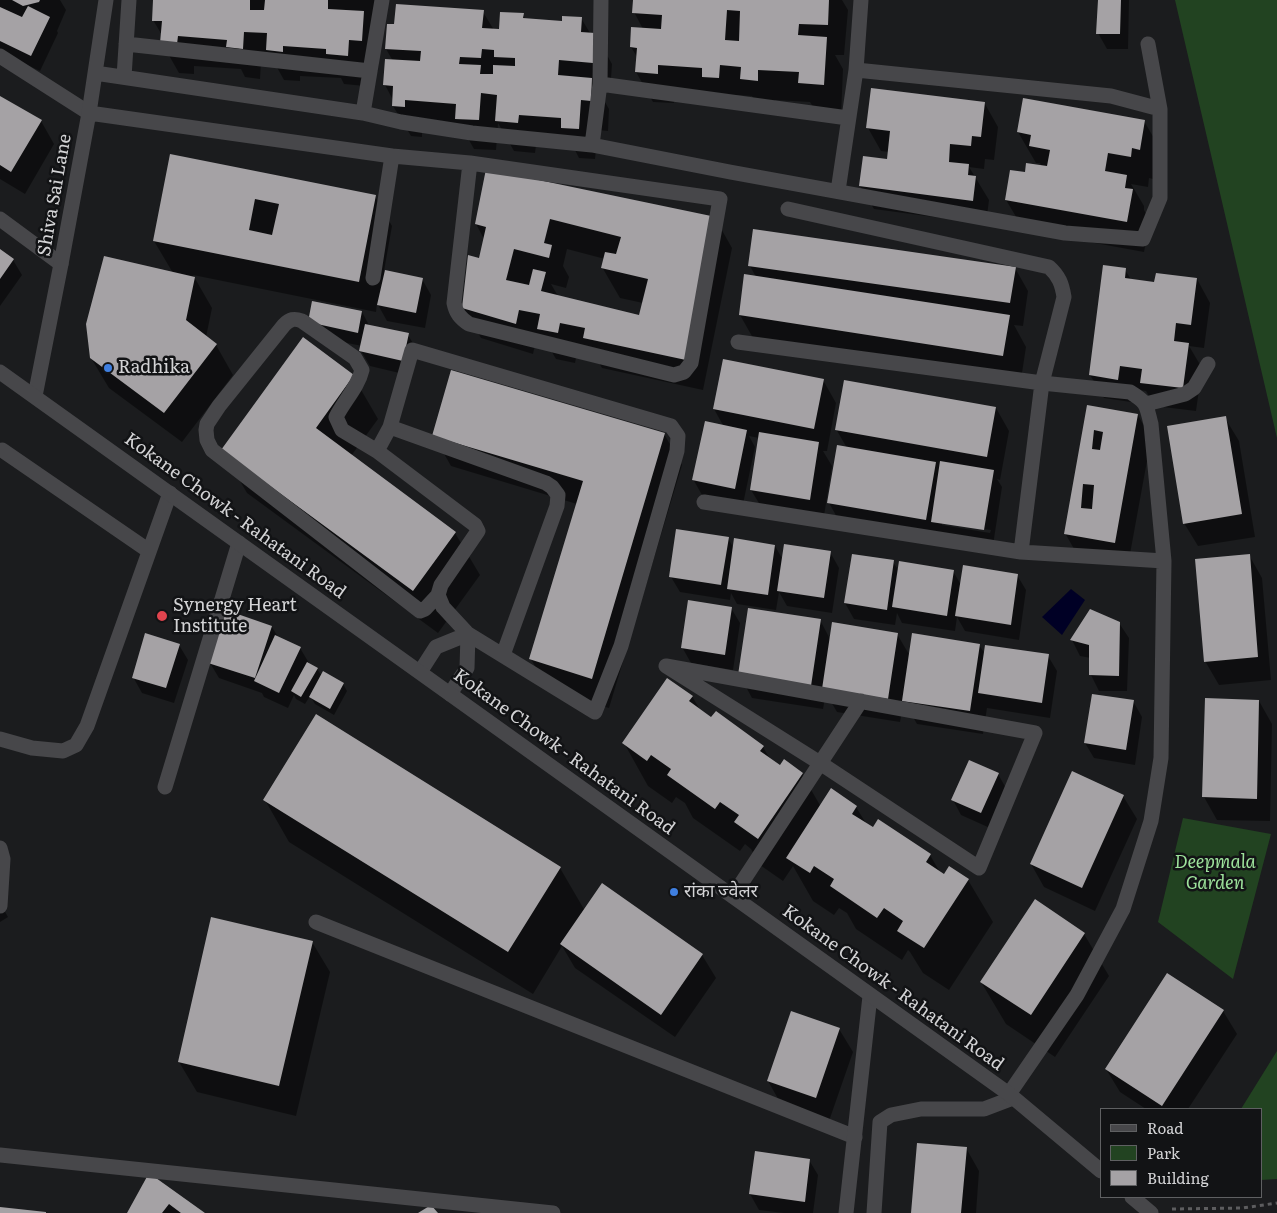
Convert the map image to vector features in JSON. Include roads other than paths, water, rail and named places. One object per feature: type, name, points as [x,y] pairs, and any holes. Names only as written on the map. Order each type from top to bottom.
[{"type":"street","name":"Shiva Sai Lane","points":[[35,396],[62,264],[89,113],[106,0]]},
{"type":"street","points":[[124,77],[129,0]]},
{"type":"street","points":[[363,113],[382,0]]},
{"type":"street","points":[[592,145],[600,84],[601,0]]},
{"type":"street","points":[[838,190],[856,70],[861,0]]},
{"type":"street","points":[[126,44],[370,71]]},
{"type":"street","points":[[95,73],[363,113],[401,122],[472,133],[592,145],[1065,233],[1143,239],[1160,198],[1160,109],[1148,44]]},
{"type":"street","points":[[0,56],[89,113],[392,156],[470,164],[720,199],[691,363],[688,368],[684,372],[674,375],[469,324],[459,316],[454,303],[470,164]]},
{"type":"street","points":[[856,70],[1111,96],[1160,109]]},
{"type":"street","points":[[600,84],[848,118]]},
{"type":"street","points":[[373,278],[392,156]]},
{"type":"street","points":[[788,209],[1049,267],[1056,274],[1062,285],[1064,297],[1042,383],[1021,552]]},
{"type":"street","points":[[0,219],[62,264]]},
{"type":"street","points":[[295,318],[302,321],[355,358],[362,370],[360,379],[336,417],[342,430],[377,451],[475,525],[478,530],[441,585],[438,595],[425,609],[420,611],[212,450],[207,440],[207,424],[219,406],[289,320],[295,318]]},
{"type":"street","points":[[738,342],[1042,383],[1130,392],[1146,404],[1151,424],[1164,561],[1161,758],[1151,821],[1122,909],[1077,995],[1011,1096],[984,1109],[921,1109],[891,1115],[880,1122],[874,1213]]},
{"type":"street","points":[[377,451],[390,427],[412,350],[671,426],[678,436],[677,452],[620,646],[595,712],[468,634],[443,607],[438,595]]},
{"type":"street","points":[[1146,404],[1185,394],[1194,388],[1208,364]]},
{"type":"street","name":"Kokane Chowk - Rahatani Road","points":[[1,375],[35,396],[1011,1096],[1100,1170]]},
{"type":"street","points":[[390,427],[546,484],[552,487],[558,494],[557,506],[503,655]]},
{"type":"street","points":[[2,450],[149,551]]},
{"type":"street","points":[[0,739],[32,748],[63,751],[76,745],[87,726],[170,493]]},
{"type":"street","points":[[704,502],[1021,552],[1164,561]]},
{"type":"street","points":[[165,787],[239,543]]},
{"type":"street","points":[[420,672],[436,647],[468,634]]},
{"type":"street","points":[[450,694],[467,668],[468,634]]},
{"type":"street","points":[[666,666],[861,701],[1035,733],[979,868],[820,763],[666,666]]},
{"type":"street","points":[[733,896],[861,701]]},
{"type":"street","points":[[0,848],[4,859],[0,906]]},
{"type":"street","points":[[316,922],[855,1137]]},
{"type":"street","points":[[846,1213],[870,996]]},
{"type":"street","points":[[0,1155],[553,1213]]},
{"type":"street","points":[[1133,1198],[1151,1213]]},
{"type":"water","points":[[1071,589],[1085,600],[1062,635],[1042,617]]},
{"type":"place","name":"Radhika","points":[[108,368]]},
{"type":"place","name":"Synergy Heart Institute","points":[[162,616]]},
{"type":"place","name":"रांका ज्वेलर","points":[[674,892]]},
{"type":"park label","name":"Deepmala Garden","points":[[1215,873]]}]
